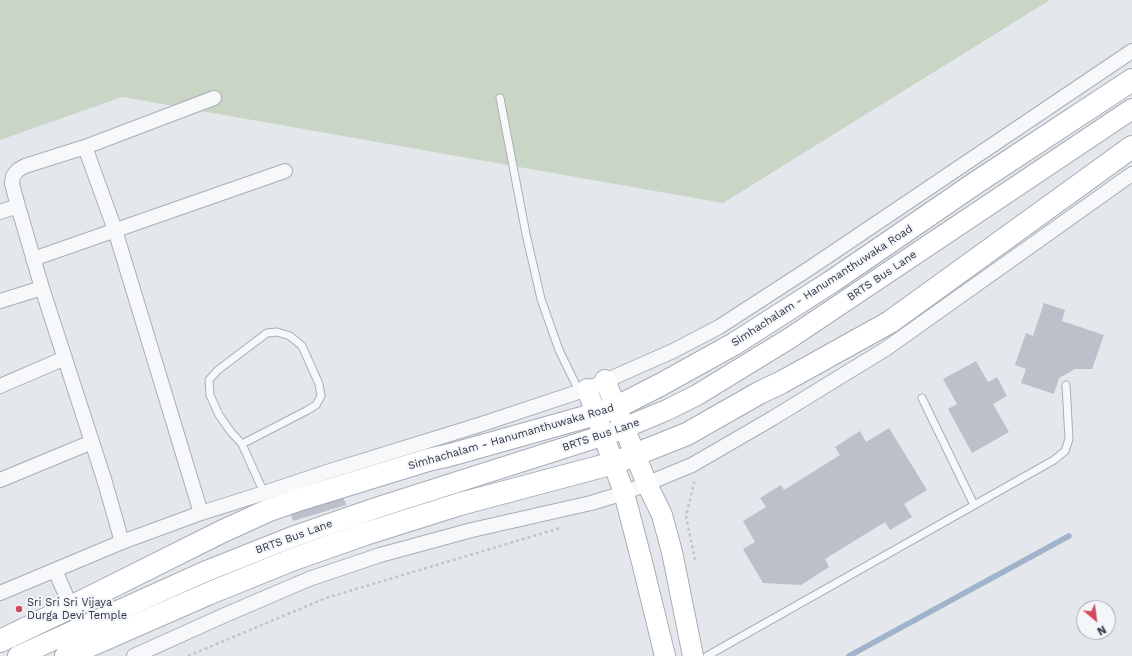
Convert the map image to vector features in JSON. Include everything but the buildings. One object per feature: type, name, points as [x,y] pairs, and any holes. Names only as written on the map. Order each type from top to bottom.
[{"type":"main road","name":"Simhachalam - Hanumanthuwaka Road","points":[[0,641],[267,510],[428,460],[606,411],[660,385],[734,344],[818,291],[977,182],[1132,80]]},
{"type":"main road","points":[[66,656],[210,593],[302,556],[365,534],[460,504],[614,463],[636,456],[688,434],[759,393],[782,382],[890,322],[1132,147]]},
{"type":"street","points":[[0,593],[122,542],[201,513],[326,472],[479,425],[583,390],[673,351],[719,327],[810,268],[1132,51]]},
{"type":"street","points":[[122,542],[104,479],[33,258],[12,184],[13,176],[24,166],[85,147],[214,98]]},
{"type":"street","name":"BRTS Bus Lane","points":[[18,656],[204,572],[292,537],[379,507],[604,435],[667,410],[697,395],[779,344],[1132,109]]},
{"type":"street","points":[[85,147],[115,230],[201,513]]},
{"type":"street","points":[[33,258],[285,171]]},
{"type":"street","points":[[134,656],[309,579],[380,555],[472,530],[591,503],[624,493],[692,465],[887,348],[1132,174]]},
{"type":"street","points":[[0,212],[18,206]]},
{"type":"street","points":[[0,301],[42,288]]},
{"type":"street","points":[[0,386],[65,358]]},
{"type":"street","points":[[604,380],[606,411],[604,435],[624,493],[664,656]]},
{"type":"street","points":[[583,390],[624,428],[647,484],[662,515],[672,552],[693,656]]},
{"type":"street","points":[[0,480],[92,442]]},
{"type":"street","points":[[55,570],[71,607]]},
{"type":"lane","points":[[500,98],[526,234],[541,299],[560,350],[583,390]]},
{"type":"lane","points":[[242,444],[316,405],[321,396],[319,384],[302,346],[290,336],[277,332],[267,333],[218,370],[208,380],[210,395],[218,415],[242,444],[264,493]]},
{"type":"lane","points":[[707,656],[1054,460],[1065,451],[1070,439],[1066,385]]},
{"type":"lane","points":[[922,398],[974,505]]},
{"type":"path","points":[[692,480],[699,478]]},
{"type":"path","points":[[188,656],[326,598],[561,528]]},
{"type":"green space","points":[[0,0],[1050,0],[723,203],[122,97],[0,140]]},
{"type":"waterway","points":[[849,656],[1069,536]]},
{"type":"place","name":"Sri Sri Sri Vijaya Durga Devi Temple","points":[[19,609]]}]
